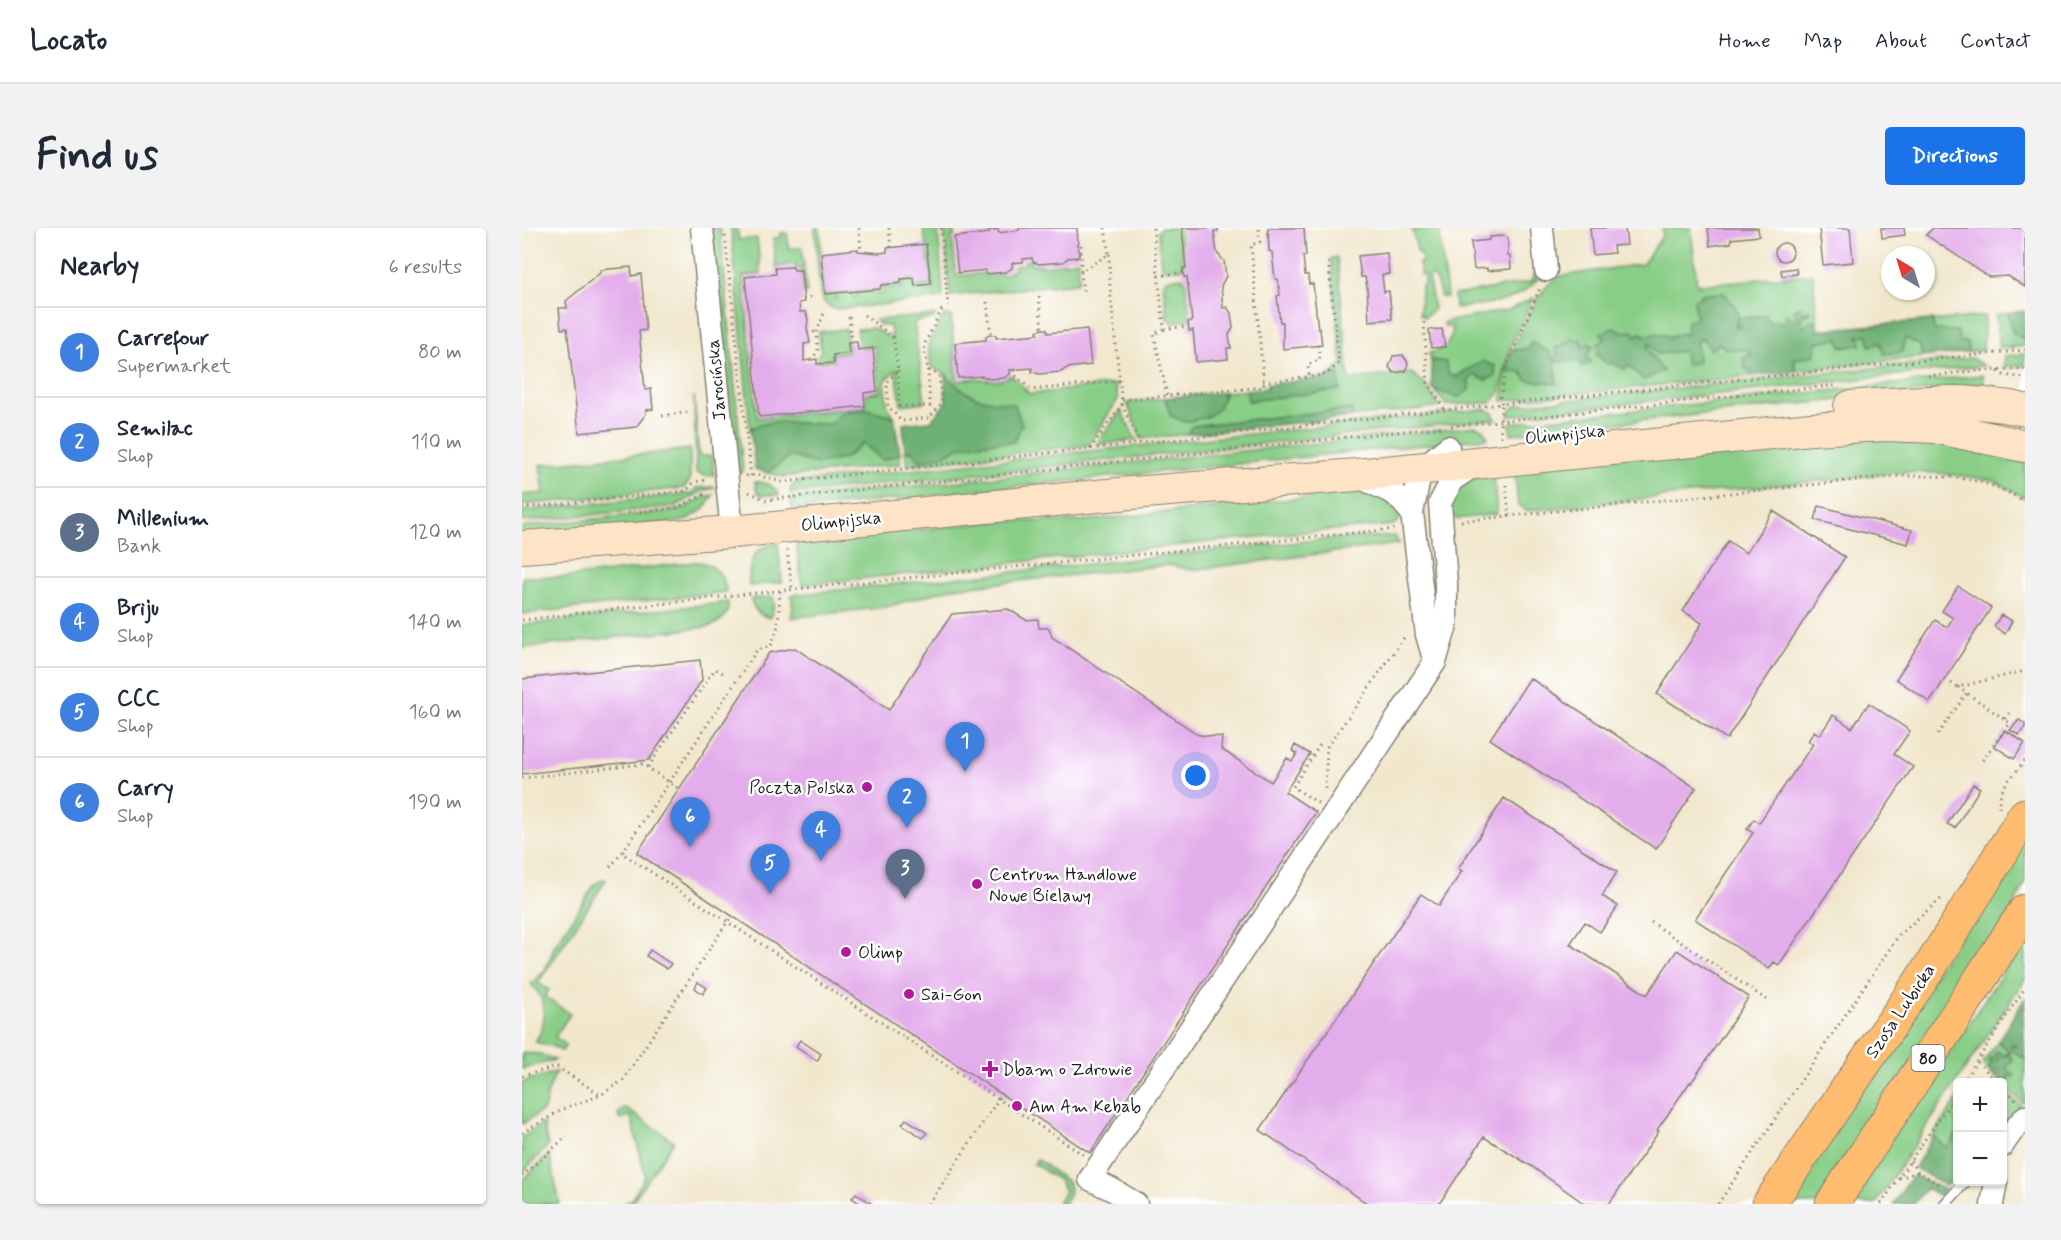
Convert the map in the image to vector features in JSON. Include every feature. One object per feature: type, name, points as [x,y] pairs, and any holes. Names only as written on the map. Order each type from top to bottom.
[{"type":"main road","name":"Olimpijska","points":[[1107,495],[1329,460],[1680,421],[1913,401],[1999,404],[2025,410]]},
{"type":"main road","name":"Olimpijska","points":[[522,547],[732,532],[1107,495],[1421,469],[1491,470],[1734,436],[1885,425],[1935,426],[2025,446]]},
{"type":"main road","name":"Olimpijska","points":[[522,552],[575,544]]},
{"type":"main road","name":"Szosa Lubicka","points":[[1769,1204],[1932,964],[1996,865],[2012,812]]},
{"type":"main road","name":"80","points":[[1832,1204],[2025,911]]},
{"type":"street","name":"Jarocińska","points":[[702,228],[732,532]]},
{"type":"street","points":[[1542,228],[1544,277]]},
{"type":"street","points":[[1406,520],[1421,469],[1448,447]]},
{"type":"street","points":[[1136,1204],[1111,1188],[1090,1179],[1435,662],[1446,625],[1446,583],[1440,503],[1421,469],[1392,453]]},
{"type":"street","points":[[1440,503],[1452,480],[1491,470]]},
{"type":"street","points":[[1356,475],[1395,494],[1406,520],[1427,635],[1435,662]]},
{"type":"street","points":[[2007,1139],[2021,1109]]},
{"type":"street","points":[[1992,1204],[1995,1186]]},
{"type":"lane","points":[[1945,1204],[1961,1186]]},
{"type":"path","points":[[724,228],[751,476]]},
{"type":"path","points":[[860,228],[861,251]]},
{"type":"path","points":[[889,228],[891,248]]},
{"type":"path","points":[[941,228],[948,306]]},
{"type":"path","points":[[1105,228],[1122,405],[1140,443]]},
{"type":"path","points":[[1152,228],[1164,329]]},
{"type":"path","points":[[1259,228],[1260,242]]},
{"type":"path","points":[[1078,242],[1081,242],[1083,291]]},
{"type":"path","points":[[1122,400],[1264,387],[1251,245],[1268,242]]},
{"type":"path","points":[[1081,272],[1109,254]]},
{"type":"path","points":[[1263,382],[1327,375],[1340,363],[1328,258]]},
{"type":"path","points":[[1158,276],[1183,272]]},
{"type":"path","points":[[1501,437],[1502,404],[1500,398],[1508,362],[1544,277]]},
{"type":"path","points":[[1039,296],[1042,329]]},
{"type":"path","points":[[803,298],[815,297]]},
{"type":"path","points":[[987,302],[991,335]]},
{"type":"path","points":[[864,315],[893,337],[898,370],[899,406],[930,406],[924,345],[943,307]]},
{"type":"path","points":[[812,360],[818,351],[817,332],[824,313]]},
{"type":"path","points":[[849,317],[852,342]]},
{"type":"path","points":[[1424,322],[1428,383],[1444,410]]},
{"type":"path","points":[[1167,395],[1154,334],[1164,329],[1189,326]]},
{"type":"path","points":[[807,332],[817,332]]},
{"type":"path","points":[[1309,377],[1308,365],[1320,359],[1318,345]]},
{"type":"path","points":[[617,514],[676,508],[726,484],[751,476],[782,482],[2025,350]]},
{"type":"path","points":[[1926,376],[2025,369]]},
{"type":"path","points":[[898,370],[887,382],[888,406],[901,421],[929,418],[942,404],[939,375],[928,370]]},
{"type":"path","points":[[1014,370],[1015,375],[1031,390],[1120,381]]},
{"type":"path","points":[[1996,370],[2004,375],[2025,378]]},
{"type":"path","points":[[522,508],[686,491],[694,482],[726,484],[766,500],[1843,385]]},
{"type":"path","points":[[1492,405],[1500,398]]},
{"type":"path","points":[[1090,449],[1122,405]]},
{"type":"path","points":[[662,416],[689,412]]},
{"type":"path","points":[[1491,470],[1509,516]]},
{"type":"path","points":[[1459,522],[1896,476],[1936,476],[1982,481],[2007,491],[2025,502]]},
{"type":"path","points":[[522,620],[1406,520]]},
{"type":"path","points":[[610,867],[622,853],[757,650],[771,646],[778,626],[780,591]]},
{"type":"path","points":[[1325,797],[1327,747],[1409,630]]},
{"type":"path","points":[[648,767],[715,669],[724,674]]},
{"type":"path","points":[[1958,687],[2025,671]]},
{"type":"path","points":[[1951,683],[2010,723],[1982,761]]},
{"type":"path","points":[[1938,734],[1967,693]]},
{"type":"path","points":[[2005,719],[2011,711]]},
{"type":"path","points":[[1321,743],[1293,788],[1324,807]]},
{"type":"path","points":[[2012,812],[1998,796],[2025,760]]},
{"type":"path","points":[[522,778],[643,764],[680,789]]},
{"type":"path","points":[[622,853],[1090,1159]]},
{"type":"path","points":[[1718,1204],[1899,935],[1944,896]]},
{"type":"path","points":[[522,1133],[565,1108],[601,1095],[623,1080],[732,915]]},
{"type":"path","points":[[1651,922],[1770,1002]]},
{"type":"path","points":[[1966,1078],[2025,988]]},
{"type":"path","points":[[1977,1062],[1993,1078]]},
{"type":"path","points":[[522,1076],[557,1067],[601,1095]]},
{"type":"path","points":[[2007,1092],[2021,1109]]},
{"type":"path","points":[[929,1204],[1002,1094]]},
{"type":"path","points":[[1881,1204],[1953,1098]]},
{"type":"path","points":[[522,1176],[567,1136]]},
{"type":"path","points":[[1910,1161],[1918,1172],[1954,1193]]},
{"type":"path","points":[[1897,1179],[1918,1172]]},
{"type":"green space","points":[[711,228],[720,228],[743,472],[738,473]]},
{"type":"green space","points":[[731,228],[737,228],[739,240],[757,238],[761,274],[743,276],[757,418],[866,407],[866,394],[879,392],[875,347],[860,348],[857,329],[873,328],[892,339],[890,326],[880,325],[875,320],[936,315],[934,318],[914,322],[925,402],[901,405],[896,370],[884,382],[888,409],[894,416],[865,409],[842,412],[830,424],[772,422],[750,428]]},
{"type":"green space","points":[[815,228],[820,228],[821,252],[819,253],[824,295],[833,294],[834,299],[837,299],[836,294],[852,292],[853,297],[856,297],[856,292],[877,290],[878,295],[881,294],[882,286],[889,286],[890,290],[893,289],[893,285],[899,285],[900,289],[902,281],[913,279],[914,287],[933,285],[923,228],[938,228],[943,296],[840,309],[832,308],[824,302],[820,292]]},
{"type":"green space","points":[[944,228],[954,228],[954,236],[952,236],[956,276],[984,273],[985,276],[1007,274],[1014,270],[1015,266],[1025,264],[1025,261],[1030,260],[1030,263],[1042,266],[1078,260],[1079,280],[1076,283],[950,296]]},
{"type":"green space","points":[[1161,228],[1179,228],[1184,265],[1181,269],[1165,269],[1161,265],[1158,232]]},
{"type":"green space","points":[[1439,228],[1447,297],[1441,297],[1436,279],[1431,275],[1428,276],[1434,309],[1425,317],[1420,314],[1421,286],[1424,285],[1424,275],[1421,275],[1419,263],[1422,262],[1421,254],[1418,253],[1412,230]]},
{"type":"green space","points":[[1662,228],[1691,228],[1697,285],[1813,274],[1817,320],[1810,321],[1803,329],[1802,315],[1810,314],[1803,312],[1799,321],[1735,326],[1739,313],[1701,295],[1697,318],[1686,336],[1681,334],[1665,337],[1636,336],[1633,332],[1601,334],[1605,339],[1647,349],[1649,343],[1657,354],[1685,351],[1686,364],[1697,341],[1705,339],[1712,340],[1726,349],[1750,350],[1751,355],[1743,358],[1751,370],[1751,376],[1502,401],[1506,371],[1522,372],[1556,383],[1555,362],[1585,359],[1581,340],[1571,339],[1569,344],[1562,347],[1557,358],[1552,360],[1531,342],[1529,348],[1512,351],[1537,299],[1548,285],[1560,276],[1643,264],[1663,235]]},
{"type":"green space","points":[[781,233],[787,233],[789,249],[802,247],[807,293],[804,294],[801,268],[795,268],[794,264],[776,267],[773,238],[781,238]]},
{"type":"green space","points":[[1337,257],[1349,379],[1412,373],[1425,384],[1440,407],[1353,417],[1351,409],[1193,426],[1188,434],[1141,439],[1127,403],[1165,398],[1171,416],[1198,418],[1205,417],[1215,410],[1225,392],[1247,390],[1249,401],[1339,389],[1337,373],[1328,377],[1342,364],[1331,258]]},
{"type":"green space","points":[[1533,266],[1539,268],[1538,279],[1520,294],[1500,301],[1455,308],[1454,295],[1530,282],[1535,275]]},
{"type":"green space","points":[[1182,277],[1185,279],[1190,319],[1173,323],[1167,318],[1163,284],[1167,279]]},
{"type":"green space","points":[[1724,293],[1737,309],[1735,312],[1739,313],[1735,326],[1740,327],[1740,324],[1737,324],[1739,318],[1765,315],[1771,323],[1778,321],[1782,324],[1785,314],[1798,321],[1794,309],[1800,306],[1803,312],[1809,310],[1810,313],[1802,315],[1803,328],[1810,321],[1817,320],[1818,330],[1932,320],[1934,330],[1957,331],[1960,342],[1967,342],[1968,352],[1922,357],[1920,345],[1905,338],[1902,352],[1884,354],[1880,343],[1870,346],[1868,335],[1858,336],[1861,345],[1841,347],[1838,338],[1817,342],[1814,355],[1794,359],[1796,371],[1751,376],[1751,370],[1745,369],[1743,358],[1751,355],[1750,350],[1726,349],[1720,343],[1710,350],[1703,338],[1697,341],[1698,362],[1686,365],[1684,351],[1657,354],[1649,344],[1647,349],[1663,371],[1644,380],[1629,366],[1624,369],[1613,363],[1607,364],[1597,355],[1599,348],[1596,345],[1605,339],[1601,333],[1614,328],[1621,332],[1633,331],[1636,336],[1640,333],[1647,336],[1657,333],[1665,334],[1669,338],[1681,333],[1686,335],[1687,322],[1696,318],[1694,300],[1701,294]]},
{"type":"green space","points":[[1533,298],[1510,347],[1500,392],[1491,403],[1446,405],[1432,387],[1443,393],[1475,375],[1469,368],[1456,377],[1448,374],[1446,363],[1431,360],[1429,353],[1448,344],[1453,330],[1451,327],[1444,326],[1444,322],[1509,310]]},
{"type":"green space","points":[[2025,311],[2025,339],[2013,333],[2008,313]]},
{"type":"green space","points":[[2008,313],[2013,333],[2025,339],[2025,346],[1999,349],[1996,315]]},
{"type":"green space","points":[[944,315],[951,316],[957,381],[976,378],[997,380],[1011,375],[1030,394],[1115,384],[1118,399],[1089,445],[907,465],[905,451],[942,456],[962,446],[1013,442],[1014,404],[982,401],[957,388],[945,374],[931,367],[928,345]]},
{"type":"green space","points":[[1985,316],[1983,350],[1968,352],[1967,342],[1960,342],[1934,330],[1932,321]]},
{"type":"green space","points":[[846,329],[848,352],[832,354],[833,361],[818,362],[817,357],[821,351],[819,332]]},
{"type":"green space","points":[[1868,335],[1880,343],[1904,337],[1920,345],[1922,357],[1796,371],[1794,359],[1814,355],[1817,342],[1838,338],[1861,345],[1858,336]]},
{"type":"green space","points":[[1570,339],[1581,340],[1583,348],[1588,343],[1593,346],[1586,358],[1591,363],[1582,366],[1579,360],[1555,362],[1557,384],[1526,380],[1522,372],[1506,371],[1512,351],[1529,348],[1531,342],[1550,352],[1553,360],[1557,358],[1556,347],[1562,347],[1563,342],[1569,344]]},
{"type":"green space","points":[[2025,354],[2025,366],[2004,367],[2005,356]]},
{"type":"green space","points":[[1971,358],[1984,366],[1509,416],[1511,410],[1518,405]]},
{"type":"green space","points":[[1431,360],[1446,362],[1448,374],[1456,377],[1483,361],[1495,366],[1495,376],[1485,380],[1475,375],[1469,380],[1469,390],[1459,397],[1443,393],[1432,387]]},
{"type":"green space","points":[[1338,373],[1340,390],[1248,401],[1247,390],[1328,377]]},
{"type":"green space","points":[[945,374],[960,388],[976,397],[1014,404],[1022,424],[1014,442],[962,446],[942,456],[919,461],[912,450],[905,451],[903,424],[931,421],[946,403]]},
{"type":"green space","points":[[1983,375],[1984,385],[1511,434],[1510,423]]},
{"type":"green space","points":[[1225,392],[1218,409],[1207,417],[1185,422],[1171,416],[1165,398]]},
{"type":"green space","points":[[694,396],[699,456],[712,456],[714,475],[705,476],[696,473]]},
{"type":"green space","points":[[865,409],[894,416],[900,454],[882,460],[863,443],[845,458],[818,464],[790,456],[767,473],[755,469],[750,428],[772,422],[830,424],[842,412]]},
{"type":"green space","points":[[1351,409],[1353,417],[1188,434],[1192,426]]},
{"type":"green space","points":[[1485,409],[1492,412],[1496,419],[790,494],[791,487],[798,482]]},
{"type":"green space","points":[[1121,410],[1136,440],[1096,445]]},
{"type":"green space","points":[[1476,426],[1484,430],[1488,438],[792,510],[791,499]]},
{"type":"green space","points":[[1824,435],[1931,436],[2025,462],[2025,498],[1993,480],[1938,473],[1904,472],[1525,511],[1518,503],[1514,468]]},
{"type":"green space","points":[[864,443],[882,460],[900,454],[900,464],[784,477],[767,473],[790,456],[818,464],[845,458]]},
{"type":"green space","points":[[690,449],[690,480],[684,488],[522,505],[522,495],[544,493],[540,465]]},
{"type":"green space","points":[[1493,470],[1497,514],[1456,519],[1448,512],[1454,488]]},
{"type":"green space","points":[[755,482],[769,485],[779,495],[761,495],[757,492]]},
{"type":"green space","points":[[714,487],[676,506],[522,522],[522,511],[693,493],[696,488]]},
{"type":"green space","points":[[1368,491],[1383,497],[1400,515],[1400,519],[1394,525],[1295,533],[802,585],[796,542],[1001,521],[1082,521]]},
{"type":"green space","points":[[713,495],[704,509],[685,521],[522,537],[522,527],[680,510],[704,497]]},
{"type":"green space","points":[[1395,536],[1399,544],[1191,570],[1169,565],[952,588],[886,607],[791,618],[793,609],[791,595],[1326,539]]},
{"type":"green space","points":[[778,543],[782,582],[749,586],[749,570],[753,557],[762,548]]},
{"type":"green space","points":[[696,562],[708,564],[721,575],[726,592],[522,614],[522,577],[567,577]]},
{"type":"green space","points":[[773,597],[771,618],[758,612],[751,599]]},
{"type":"green space","points":[[728,602],[726,615],[708,627],[522,648],[522,625]]},
{"type":"green space","points":[[2025,838],[2025,883],[2006,921],[1817,1204],[1782,1204]]},
{"type":"green space","points":[[603,879],[606,880],[538,983],[549,990],[545,997],[570,1014],[555,1037],[566,1045],[562,1051],[535,1042],[542,1027],[544,1012],[540,997],[531,984],[545,970],[555,945],[595,884]]},
{"type":"green space","points":[[2025,940],[2025,979],[1959,1078],[1953,1078],[1953,1087],[1875,1204],[1847,1204]]},
{"type":"green space","points":[[2025,998],[2025,1009],[2023,1008],[2025,1059],[2015,1052],[2017,1048],[2013,1044],[2011,1047],[2013,1050],[2008,1055],[2013,1059],[2006,1068],[2014,1075],[2013,1077],[2008,1075],[2010,1080],[2007,1082],[2007,1078],[1996,1078],[1992,1074],[1999,1075],[2002,1072],[1998,1069],[1991,1072],[1986,1068],[1992,1066],[1989,1061],[1991,1058],[1995,1062],[1998,1059],[1994,1055],[1997,1051],[2005,1056],[2009,1052],[1998,1041]]},
{"type":"green space","points":[[1998,1041],[2009,1052],[1995,1062],[1991,1058],[1993,1066],[1987,1068],[1998,1069],[2002,1073],[1999,1075],[1992,1074],[1982,1064]]},
{"type":"green space","points":[[2013,1044],[2017,1048],[2015,1052],[2025,1059],[2025,1101],[2023,1103],[2007,1089],[2007,1078],[2003,1078],[2014,1075],[2006,1068]]},
{"type":"green space","points":[[522,1053],[539,1054],[555,1060],[522,1069]]},
{"type":"green space","points":[[556,1072],[544,1110],[522,1124],[522,1082]]},
{"type":"green space","points":[[2007,1094],[2021,1106],[2007,1121]]},
{"type":"green space","points":[[1953,1106],[1953,1140],[1947,1148],[1933,1136]]},
{"type":"green space","points":[[625,1108],[674,1141],[631,1204],[624,1204],[632,1199],[645,1176],[631,1116],[619,1119],[618,1114]]},
{"type":"green space","points":[[543,1123],[548,1146],[522,1173],[522,1138]]},
{"type":"green space","points":[[1933,1136],[1947,1148],[1953,1140],[1953,1178],[1946,1186],[1915,1168]]},
{"type":"green space","points":[[549,1154],[560,1204],[522,1204],[522,1181]]},
{"type":"green space","points":[[1037,1159],[1069,1183],[1070,1192],[1064,1204],[1057,1204],[1065,1191],[1059,1180],[1034,1164]]},
{"type":"green space","points":[[1913,1175],[1945,1190],[1940,1196],[1926,1188],[1914,1204],[1893,1204]]},
{"type":"building","points":[[1019,228],[1077,228],[1079,257],[1068,258],[1063,262],[1039,264],[1033,262],[1032,258],[1023,259],[1023,262],[1012,263],[1012,268],[1006,272],[986,274],[986,270],[958,273],[954,237],[989,233],[989,230],[998,229],[999,233],[1019,230]]},
{"type":"building","points":[[1182,228],[1219,228],[1218,231],[1214,231],[1217,253],[1224,261],[1226,276],[1221,286],[1223,308],[1227,307],[1231,313],[1233,328],[1229,335],[1231,348],[1227,348],[1228,359],[1196,362],[1193,330],[1189,331],[1188,322],[1192,321],[1187,277],[1184,277],[1183,268],[1186,268]]},
{"type":"building","points":[[1268,228],[1304,228],[1305,275],[1308,275],[1309,284],[1313,284],[1322,345],[1283,349],[1283,322],[1280,322],[1277,296],[1280,295],[1278,279],[1275,279],[1272,252],[1269,251]]},
{"type":"building","points":[[1590,228],[1625,228],[1627,245],[1613,246],[1614,253],[1593,255]]},
{"type":"building","points":[[1708,228],[1758,228],[1759,236],[1731,239],[1731,243],[1710,246]]},
{"type":"building","points":[[1819,228],[1850,228],[1853,262],[1823,265]]},
{"type":"building","points":[[1881,228],[1904,228],[1905,235],[1882,238]]},
{"type":"building","points":[[1933,228],[2025,228],[2025,287],[2008,276],[1989,277],[1926,235]]},
{"type":"building","points":[[1504,236],[1508,239],[1511,269],[1487,271],[1487,268],[1474,269],[1471,242]]},
{"type":"building","points":[[1784,243],[1792,248],[1793,252],[1788,260],[1784,261],[1776,256],[1775,252],[1780,244]]},
{"type":"building","points":[[926,244],[931,284],[915,286],[914,278],[901,279],[901,283],[881,285],[880,289],[825,294],[821,253],[858,249],[858,251],[879,253],[887,252],[887,248]]},
{"type":"building","points":[[1387,253],[1389,274],[1382,275],[1384,292],[1389,291],[1392,319],[1369,321],[1367,287],[1365,277],[1361,277],[1358,256]]},
{"type":"building","points":[[631,267],[632,276],[641,274],[646,330],[639,331],[645,390],[651,389],[653,409],[646,410],[646,414],[636,427],[579,433],[567,328],[561,329],[559,308],[567,308],[566,301],[600,273],[600,270]]},
{"type":"building","points":[[793,267],[794,270],[801,270],[804,302],[799,303],[800,312],[806,312],[808,320],[810,343],[804,344],[804,361],[817,359],[817,364],[834,363],[833,355],[849,353],[848,343],[857,342],[858,350],[873,348],[877,391],[864,393],[865,406],[759,417],[745,277],[776,274],[775,268]]},
{"type":"building","points":[[1796,268],[1797,274],[1782,276],[1781,270]]},
{"type":"building","points":[[1047,329],[1048,333],[1087,329],[1091,365],[1039,374],[1032,372],[1032,368],[1010,370],[1010,374],[1004,378],[990,379],[982,376],[958,378],[955,343],[986,340],[986,336],[991,335],[996,335],[996,338],[1038,334],[1037,331]]},
{"type":"building","points":[[1442,329],[1445,347],[1431,348],[1429,330]]},
{"type":"building","points":[[1403,355],[1408,363],[1406,371],[1394,373],[1389,367],[1393,356]]},
{"type":"building","points":[[1819,506],[1912,530],[1908,544],[1815,520]]},
{"type":"building","points":[[1773,511],[1845,557],[1727,739],[1657,694],[1702,623],[1683,611],[1728,541],[1746,553]]},
{"type":"building","points":[[1958,586],[1991,608],[1930,702],[1896,679],[1935,620],[1947,627],[1953,618],[1942,611]]},
{"type":"building","name":"Centrum Handlowe Nowe Bielawy","points":[[1008,609],[1026,620],[1038,619],[1039,628],[1049,628],[1052,637],[1199,735],[1222,737],[1221,749],[1271,782],[1287,758],[1292,761],[1297,754],[1292,750],[1295,745],[1310,754],[1285,792],[1316,812],[1090,1153],[637,853],[769,653],[795,648],[889,710],[952,614]]},
{"type":"building","points":[[2001,615],[2012,621],[2005,634],[1994,626]]},
{"type":"building","points":[[700,660],[702,680],[649,760],[522,774],[522,679]]},
{"type":"building","points":[[1530,678],[1696,788],[1656,849],[1490,739]]},
{"type":"building","points":[[1869,703],[1910,731],[1894,754],[1913,767],[1779,965],[1774,962],[1769,969],[1695,919],[1753,833],[1747,829],[1754,819],[1759,823],[1813,744],[1808,741],[1814,731],[1820,735],[1833,715],[1852,728]]},
{"type":"building","points":[[2019,720],[2025,724],[2025,727],[2019,735],[2010,730]]},
{"type":"building","points":[[2005,730],[2025,743],[2014,759],[1994,746]]},
{"type":"building","points":[[1973,784],[1980,788],[1955,828],[1947,824]]},
{"type":"building","points":[[1504,798],[1617,872],[1602,896],[1618,906],[1600,932],[1585,922],[1570,944],[1647,995],[1677,950],[1749,997],[1609,1204],[1585,1204],[1531,1166],[1484,1137],[1439,1204],[1368,1204],[1260,1130],[1421,894],[1439,906],[1462,871],[1458,869]]},
{"type":"building","points":[[650,950],[671,964],[667,969],[646,956]]},
{"type":"building","points":[[698,982],[707,988],[703,994],[695,988]]},
{"type":"building","points":[[800,1040],[821,1054],[817,1061],[796,1046]]},
{"type":"building","points":[[906,1119],[927,1133],[923,1138],[902,1124]]},
{"type":"building","points":[[856,1193],[872,1204],[861,1204],[852,1198]]},
{"type":"place","name":"Carrefour","points":[[965,772]]},
{"type":"place","name":"Poczta Polska","points":[[867,787]]},
{"type":"place","name":"Semilac","points":[[907,828]]},
{"type":"place","name":"Carry","points":[[690,847]]},
{"type":"place","name":"Briju","points":[[821,861]]},
{"type":"place","name":"Centrum Handlowe Nowe Bielawy","points":[[977,884]]},
{"type":"place","name":"CCC","points":[[770,894]]},
{"type":"place","name":"Millenium","points":[[905,899]]},
{"type":"place","name":"Olimp","points":[[846,952]]},
{"type":"place","name":"Sai-Gon","points":[[909,994]]},
{"type":"place","name":"Dbam o Zdrowie","points":[[990,1069]]},
{"type":"place","name":"Am Am Kebab","points":[[1017,1106]]}]
